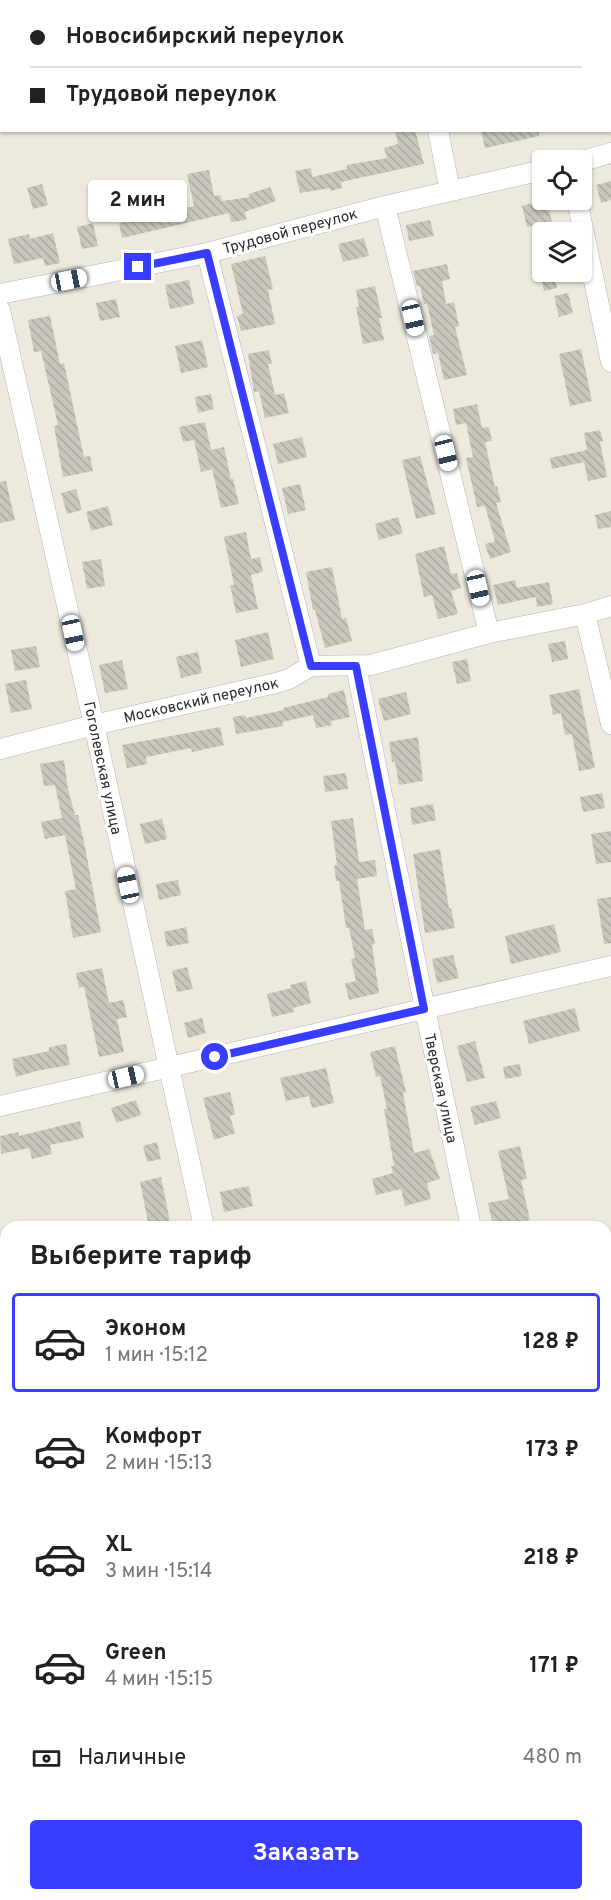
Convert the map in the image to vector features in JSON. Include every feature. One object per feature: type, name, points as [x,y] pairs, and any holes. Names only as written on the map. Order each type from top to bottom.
[{"type":"street","points":[[438,132],[450,191]]},
{"type":"street","points":[[592,158],[611,153]]},
{"type":"street","name":"Трудовой переулок","points":[[0,294],[207,253],[386,206],[532,172]]},
{"type":"street","points":[[386,206],[489,633]]},
{"type":"street","points":[[579,210],[611,362]]},
{"type":"street","points":[[207,253],[311,666]]},
{"type":"street","name":"Гоголевская улица","points":[[0,310],[203,1221]]},
{"type":"street","name":"Московский переулок","points":[[0,749],[276,683],[289,679],[311,666],[371,665],[489,633],[585,614],[611,606]]},
{"type":"street","points":[[585,614],[611,724]]},
{"type":"street","name":"Тверская улица","points":[[356,666],[424,1009],[470,1221]]},
{"type":"street","points":[[0,1106],[611,966]]},
{"type":"building","points":[[395,132],[416,132],[424,164],[341,182],[342,188],[330,191],[330,188],[300,193],[295,171],[311,168],[312,177],[347,169],[347,165],[387,158],[384,148],[398,144]]},
{"type":"building","points":[[481,132],[539,132],[539,136],[485,148]]},
{"type":"building","points":[[209,170],[214,196],[220,195],[222,201],[250,197],[249,194],[270,187],[276,201],[245,212],[246,220],[231,222],[229,213],[122,238],[119,223],[194,206],[187,174]]},
{"type":"building","points":[[611,181],[611,200],[601,203],[596,185]]},
{"type":"building","points":[[42,184],[48,205],[33,209],[27,188]]},
{"type":"building","points":[[532,204],[532,210],[549,210],[552,222],[532,222],[532,226],[527,227],[522,206]]},
{"type":"building","points":[[430,220],[434,236],[409,241],[406,225]]},
{"type":"building","points":[[93,223],[98,246],[82,249],[77,227]]},
{"type":"building","points":[[53,233],[60,263],[45,266],[43,258],[14,264],[8,239],[29,234],[30,239]]},
{"type":"building","points":[[364,238],[369,256],[343,262],[338,244]]},
{"type":"building","points":[[265,256],[273,289],[268,290],[275,324],[241,331],[237,316],[243,314],[231,264]]},
{"type":"building","points":[[447,264],[450,279],[442,281],[446,304],[454,302],[459,326],[455,327],[467,375],[444,380],[438,353],[433,354],[429,336],[434,335],[427,304],[424,304],[420,286],[417,286],[413,271]]},
{"type":"building","points":[[189,280],[194,304],[170,309],[165,285]]},
{"type":"building","points":[[542,282],[556,282],[557,288],[544,291]]},
{"type":"building","points":[[375,286],[384,340],[363,344],[356,307],[359,307],[356,290]]},
{"type":"building","points":[[568,293],[573,313],[559,317],[554,296]]},
{"type":"building","points":[[116,299],[120,317],[100,321],[96,303]]},
{"type":"building","points":[[50,316],[60,364],[64,363],[84,457],[90,456],[93,471],[63,477],[54,426],[58,425],[41,351],[34,352],[28,320]]},
{"type":"building","points":[[202,340],[208,367],[181,373],[175,346]]},
{"type":"building","points":[[581,349],[592,401],[570,406],[559,354]]},
{"type":"building","points":[[269,350],[272,364],[268,364],[275,395],[284,393],[289,413],[265,418],[259,391],[254,392],[248,354]]},
{"type":"building","points":[[211,394],[214,409],[198,413],[195,397]]},
{"type":"building","points":[[477,404],[482,428],[489,427],[492,441],[485,442],[495,487],[497,486],[501,502],[496,503],[511,552],[490,559],[485,544],[495,541],[485,506],[477,507],[466,458],[473,457],[466,423],[456,425],[453,409]]},
{"type":"building","points":[[205,422],[211,450],[224,447],[239,504],[221,508],[212,469],[201,472],[194,440],[183,442],[179,427]]},
{"type":"building","points":[[600,430],[607,477],[588,481],[584,462],[552,469],[550,458],[587,450],[584,433]]},
{"type":"building","points":[[302,437],[307,457],[278,464],[273,444]]},
{"type":"building","points":[[420,456],[436,514],[416,519],[402,460]]},
{"type":"building","points":[[6,481],[15,520],[0,523],[0,482]]},
{"type":"building","points":[[300,484],[306,510],[288,514],[282,488]]},
{"type":"building","points":[[76,489],[82,510],[67,514],[61,493]]},
{"type":"building","points":[[108,506],[113,525],[91,531],[86,512]]},
{"type":"building","points":[[611,511],[611,527],[598,529],[595,515]]},
{"type":"building","points":[[398,517],[403,533],[379,540],[375,524]]},
{"type":"building","points":[[246,532],[251,559],[260,557],[263,572],[251,575],[258,609],[236,613],[230,585],[234,585],[224,537]]},
{"type":"building","points":[[444,546],[451,574],[457,573],[461,588],[451,591],[458,614],[438,619],[432,595],[424,597],[415,554]]},
{"type":"building","points":[[101,559],[105,586],[87,589],[82,562]]},
{"type":"building","points":[[332,567],[342,619],[346,618],[352,641],[325,648],[315,610],[313,610],[306,572]]},
{"type":"building","points":[[515,580],[517,588],[549,582],[553,604],[537,607],[536,597],[498,605],[493,585]]},
{"type":"building","points":[[268,632],[274,659],[241,667],[235,640]]},
{"type":"building","points":[[565,641],[568,659],[552,662],[548,644]]},
{"type":"building","points":[[36,646],[40,667],[15,671],[11,650]]},
{"type":"building","points":[[198,652],[202,673],[181,678],[176,657]]},
{"type":"building","points":[[467,659],[471,681],[457,684],[452,662]]},
{"type":"building","points":[[122,660],[128,689],[105,693],[99,665]]},
{"type":"building","points":[[26,680],[32,709],[11,713],[5,684]]},
{"type":"building","points":[[579,689],[595,768],[579,771],[572,734],[565,735],[561,713],[553,715],[549,695]]},
{"type":"building","points":[[344,690],[350,717],[331,721],[332,725],[316,728],[313,715],[282,722],[283,726],[236,734],[233,717],[245,715],[246,718],[284,710],[283,708],[328,697],[328,694]]},
{"type":"building","points":[[406,692],[411,714],[384,721],[378,699]]},
{"type":"building","points":[[220,727],[224,745],[192,752],[191,748],[146,757],[147,764],[127,768],[122,745]]},
{"type":"building","points":[[418,737],[423,781],[399,785],[389,742]]},
{"type":"building","points":[[64,760],[68,789],[75,815],[78,815],[85,847],[101,932],[73,938],[65,891],[76,889],[65,835],[45,839],[41,822],[62,818],[55,785],[44,786],[40,764]]},
{"type":"building","points":[[346,773],[348,789],[325,792],[323,776]]},
{"type":"building","points":[[602,793],[605,808],[583,812],[580,797]]},
{"type":"building","points":[[433,804],[436,820],[412,825],[410,808]]},
{"type":"building","points":[[353,818],[359,862],[375,860],[377,876],[357,879],[365,930],[372,929],[375,944],[372,945],[379,993],[349,1000],[345,983],[356,981],[351,959],[355,958],[349,928],[346,928],[339,881],[336,881],[334,866],[337,865],[331,821]]},
{"type":"building","points":[[162,819],[167,839],[145,844],[140,824]]},
{"type":"building","points":[[611,831],[611,862],[596,864],[591,834]]},
{"type":"building","points":[[440,849],[449,909],[451,908],[455,928],[425,933],[413,854]]},
{"type":"building","points":[[178,880],[181,895],[159,900],[156,884]]},
{"type":"building","points":[[611,897],[611,943],[604,944],[597,899]]},
{"type":"building","points":[[554,924],[561,952],[511,964],[505,936]]},
{"type":"building","points":[[186,927],[189,943],[167,947],[164,932]]},
{"type":"building","points":[[453,955],[459,978],[437,983],[432,959]]},
{"type":"building","points":[[187,967],[193,989],[177,992],[172,971]]},
{"type":"building","points":[[102,968],[109,1003],[123,1000],[127,1017],[117,1019],[124,1052],[99,1057],[84,987],[79,988],[76,973]]},
{"type":"building","points":[[306,981],[311,1003],[293,1008],[294,1012],[272,1017],[267,994],[291,988],[290,985]]},
{"type":"building","points":[[575,1008],[580,1031],[529,1044],[523,1021]]},
{"type":"building","points":[[202,1018],[206,1033],[188,1038],[184,1023]]},
{"type":"building","points":[[475,1041],[485,1078],[467,1082],[457,1046]]},
{"type":"building","points":[[66,1044],[70,1065],[16,1077],[12,1059],[49,1051],[49,1047]]},
{"type":"building","points":[[395,1046],[406,1092],[403,1093],[414,1153],[429,1149],[440,1179],[427,1183],[431,1199],[405,1206],[401,1189],[376,1195],[372,1179],[393,1173],[391,1166],[394,1166],[384,1109],[387,1109],[380,1076],[376,1077],[370,1052]]},
{"type":"building","points":[[520,1064],[522,1076],[505,1079],[503,1067]]},
{"type":"building","points":[[326,1068],[334,1103],[312,1108],[309,1096],[286,1101],[280,1078]]},
{"type":"building","points":[[230,1092],[235,1114],[230,1116],[235,1133],[214,1140],[203,1098]]},
{"type":"building","points":[[136,1100],[141,1115],[116,1123],[111,1108]]},
{"type":"building","points":[[496,1101],[501,1118],[475,1125],[470,1107]]},
{"type":"building","points":[[80,1121],[84,1138],[50,1145],[52,1154],[32,1159],[29,1148],[1,1154],[0,1136],[18,1132],[19,1136]]},
{"type":"building","points":[[157,1142],[161,1159],[147,1162],[143,1146]]},
{"type":"building","points":[[520,1146],[527,1179],[521,1180],[530,1220],[492,1221],[488,1203],[509,1199],[498,1151]]},
{"type":"building","points":[[161,1177],[170,1221],[148,1221],[140,1182]]},
{"type":"building","points":[[249,1186],[253,1206],[224,1212],[220,1192]]},
{"type":"route","points":[[138,267],[207,253],[311,666],[356,666],[424,1009],[215,1057]]}]
